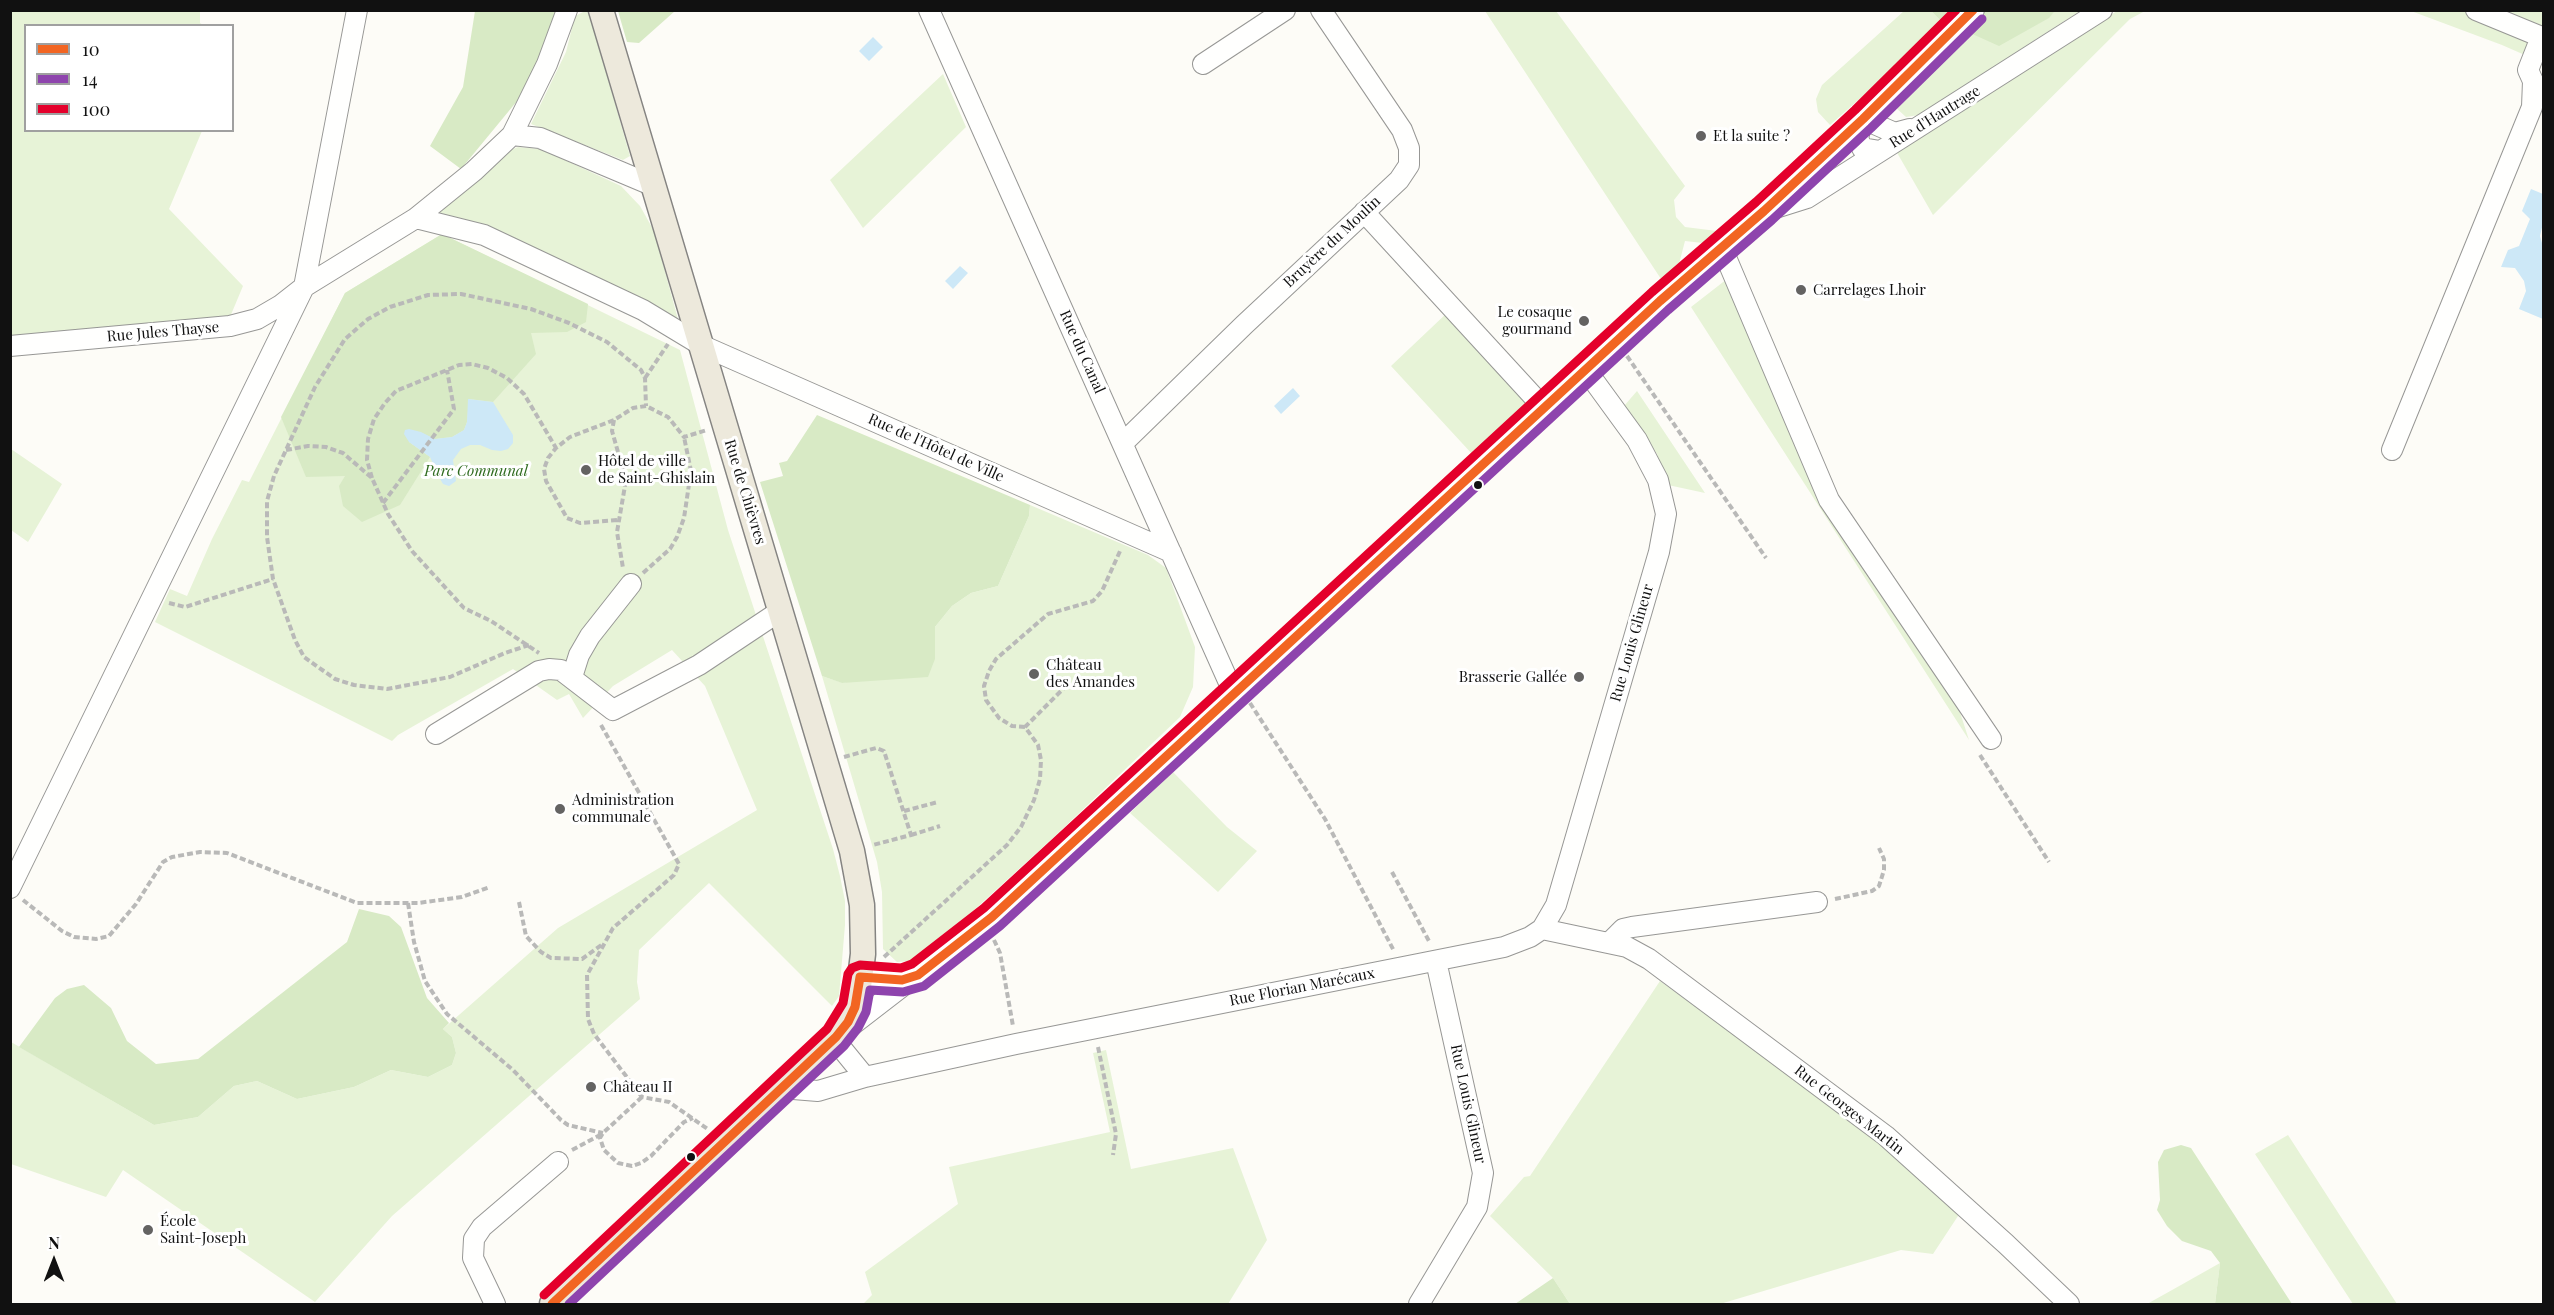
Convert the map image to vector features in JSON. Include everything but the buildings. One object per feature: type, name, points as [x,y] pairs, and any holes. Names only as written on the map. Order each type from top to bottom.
[{"type":"main road","name":"Rue de Chièvres","points":[[552,1305],[835,1038],[848,1022],[855,1007],[860,977],[862,905],[852,851],[601,10]]},
{"type":"street","points":[[14,892],[153,595],[304,286],[357,10]]},
{"type":"street","points":[[567,10],[547,64],[512,135],[540,138],[654,186]]},
{"type":"street","name":"Rue du Canal","points":[[929,10],[1234,694]]},
{"type":"street","points":[[1203,64],[1285,10]]},
{"type":"street","name":"Bruyère du Moulin","points":[[1123,443],[1399,180],[1409,165],[1407,140],[1321,10]]},
{"type":"street","points":[[865,1077],[835,1038],[983,924],[1660,301],[1764,211],[1974,10]]},
{"type":"street","name":"Rue d'Hautrage","points":[[1764,211],[1807,198],[2025,62],[2102,10]]},
{"type":"street","points":[[2392,450],[2532,107],[2538,83],[2528,70],[2542,37],[2476,10]]},
{"type":"street","points":[[1863,118],[1895,133],[1916,128]]},
{"type":"street","points":[[1863,118],[1858,138],[1862,148],[1880,151]]},
{"type":"street","name":"Rue Jules Thayse","points":[[10,346],[230,326],[257,319],[281,306],[304,286],[416,218],[474,171],[512,135]]},
{"type":"street","points":[[1364,212],[1544,408]]},
{"type":"street","name":"Rue de l'Hôtel de Ville","points":[[416,218],[483,235],[643,310],[701,345],[1171,552]]},
{"type":"street","points":[[1722,248],[1829,500],[1984,743]]},
{"type":"street","name":"Rue Louis Glineur","points":[[1542,929],[1556,905],[1659,552],[1666,514],[1658,480],[1637,440],[1586,370]]},
{"type":"street","points":[[566,674],[590,636],[631,584]]},
{"type":"street","points":[[436,734],[539,671],[566,674],[613,710],[699,665],[780,611]]},
{"type":"street","points":[[1542,929],[1609,943],[1623,929],[1632,927],[1817,902]]},
{"type":"street","name":"Rue Florian Marécaux","points":[[781,1088],[818,1091],[865,1077],[1016,1044],[1510,945],[1542,929]]},
{"type":"street","name":"Rue Georges Martin","points":[[1609,943],[1634,950],[1649,959],[1886,1136],[2006,1244],[2069,1305]]},
{"type":"street","name":"Rue Louis Glineur","points":[[1419,1305],[1477,1207],[1483,1173],[1436,961]]},
{"type":"street","points":[[860,977],[902,980],[918,975]]},
{"type":"street","points":[[495,1305],[473,1258],[474,1239],[482,1227],[558,1162]]},
{"type":"path","points":[[529,645],[505,652],[450,677],[387,688],[354,685],[335,679],[304,657],[295,640],[273,579],[267,537],[267,501],[286,450],[315,387],[345,339],[368,319],[390,307],[428,295],[461,294],[496,300],[569,323],[607,342],[641,370],[645,378],[646,406]]},
{"type":"path","points":[[645,378],[676,331]]},
{"type":"path","points":[[1617,341],[1766,558]]},
{"type":"path","points":[[556,448],[524,394],[507,378],[488,368],[472,364],[459,365],[396,391],[374,419],[368,439],[367,460],[383,503],[412,551],[464,608],[491,621],[529,645],[566,674]]},
{"type":"path","points":[[383,503],[454,409],[447,370]]},
{"type":"path","points":[[614,420],[612,431],[626,480],[617,520],[622,566],[631,584],[670,549],[677,537],[684,518],[691,471],[684,437],[668,417],[646,406],[633,408],[614,420],[570,437],[548,458],[544,469],[546,481],[567,518],[580,523],[617,520]]},
{"type":"path","points":[[684,437],[724,424]]},
{"type":"path","points":[[286,450],[308,446],[326,447],[343,453],[372,478]]},
{"type":"path","points":[[1068,684],[1025,727],[1012,726],[999,718],[986,700],[984,686],[989,670],[996,659],[1048,614],[1093,601],[1102,591],[1128,532]]},
{"type":"path","points":[[153,595],[173,605],[185,607],[273,579]]},
{"type":"path","points":[[1234,694],[1249,701],[1325,819],[1403,967]]},
{"type":"path","points":[[613,710],[602,717],[601,724],[679,864],[675,875],[614,928],[587,975],[588,1019],[594,1034],[642,1097],[669,1102],[705,1126],[722,1143]]},
{"type":"path","points":[[860,977],[1007,845],[1021,827],[1034,800],[1040,779],[1041,760],[1038,745],[1025,727]]},
{"type":"path","points":[[1984,743],[1985,766],[2049,862]]},
{"type":"path","points":[[826,762],[876,748],[885,751],[911,835]]},
{"type":"path","points":[[903,811],[938,801]]},
{"type":"path","points":[[852,851],[940,826]]},
{"type":"path","points":[[1817,902],[1872,891],[1879,886],[1884,870],[1884,860],[1879,848]]},
{"type":"path","points":[[14,892],[62,932],[84,939],[96,939],[109,936],[116,930],[163,862],[172,857],[200,852],[227,853],[357,903],[408,903],[462,897],[490,887]]},
{"type":"path","points":[[1392,872],[1433,950],[1436,961]]},
{"type":"path","points":[[519,902],[526,936],[541,952],[551,958],[582,959],[606,942]]},
{"type":"path","points":[[408,903],[414,942],[425,981],[447,1014],[513,1070],[561,1120],[568,1125],[603,1133]]},
{"type":"path","points":[[983,924],[1000,953],[1016,1044]]},
{"type":"path","points":[[1095,1028],[1116,1134],[1116,1148],[1113,1155]]},
{"type":"path","points":[[558,1162],[575,1148],[603,1133],[642,1097]]},
{"type":"path","points":[[603,1133],[601,1144],[604,1150],[618,1163],[632,1166],[651,1156],[684,1122],[693,1118]]},
{"type":"green space","points":[[618,10],[675,11],[639,43],[627,42]]},
{"type":"green space","points":[[11,11],[200,11],[202,24],[24,24],[24,132],[202,132],[169,209],[243,286],[230,317],[11,338]]},
{"type":"green space","points":[[475,11],[557,11],[527,89],[461,169],[430,146],[463,87]]},
{"type":"green space","points":[[585,11],[589,13],[630,156],[623,160],[531,124],[566,52],[575,16]]},
{"type":"green space","points":[[1485,11],[1556,11],[1685,186],[1674,200],[1676,217],[1685,227],[1717,231],[1703,243],[1685,241],[1679,264],[1661,279]]},
{"type":"green space","points":[[1904,11],[1931,11],[1939,19],[1999,45],[2048,18],[2055,11],[2080,11],[1919,115],[1906,117],[1873,87],[1830,125],[1818,112],[1816,99],[1822,85]]},
{"type":"green space","points":[[1931,11],[2055,11],[2049,18],[1999,46],[1939,19]]},
{"type":"green space","points":[[2117,11],[2145,11],[2130,19],[1933,215],[1896,151]]},
{"type":"green space","points":[[2411,11],[2543,11],[2543,63],[2502,45]]},
{"type":"green space","points":[[943,74],[966,127],[863,228],[830,180]]},
{"type":"green space","points":[[518,147],[541,149],[621,186],[640,206],[654,231],[679,323],[432,217],[506,152]]},
{"type":"green space","name":"Parc Communal","points":[[442,234],[680,350],[728,530],[840,876],[845,901],[845,925],[839,996],[832,1006],[709,883],[639,950],[637,982],[640,999],[392,1216],[315,1302],[123,1170],[106,1197],[11,1164],[11,1042],[154,1125],[198,1117],[234,1086],[257,1081],[297,1099],[354,1087],[391,1070],[428,1077],[452,1065],[456,1053],[452,1037],[443,1029],[558,928],[757,810],[705,686],[672,650],[613,686],[583,718],[569,694],[557,700],[513,669],[398,735],[392,741],[155,622],[170,589],[187,596],[212,539],[242,480],[249,482],[345,293]]},
{"type":"green space","points":[[442,234],[588,304],[586,322],[567,332],[531,333],[536,354],[493,402],[469,399],[464,430],[452,437],[409,442],[430,457],[400,505],[362,522],[343,506],[339,486],[345,476],[306,477],[281,417],[345,293]]},
{"type":"green space","points":[[1727,279],[1823,497],[1955,697],[1969,740],[1691,307]]},
{"type":"green space","points":[[1449,311],[1531,402],[1473,455],[1391,366]]},
{"type":"green space","points":[[1637,391],[1705,493],[1668,485],[1657,454],[1624,406]]},
{"type":"green space","points":[[817,415],[1030,505],[1029,516],[998,586],[971,593],[952,606],[935,627],[935,659],[928,677],[842,683],[822,676],[760,482],[783,476],[779,463],[787,461]]},
{"type":"green space","points":[[11,449],[62,484],[28,542],[11,530]]},
{"type":"green space","points":[[1030,505],[1148,555],[1166,568],[1195,647],[1193,687],[1180,717],[1054,837],[974,910],[910,961],[897,962],[883,949],[882,892],[877,862],[822,676],[843,683],[935,659],[935,627],[952,606],[971,593],[998,586],[1029,516]]},
{"type":"green space","points":[[1173,772],[1227,827],[1257,851],[1218,892],[1130,813]]},
{"type":"green space","points":[[359,909],[389,916],[401,927],[427,998],[449,1023],[443,1029],[452,1037],[456,1053],[452,1065],[428,1077],[391,1070],[354,1087],[297,1099],[257,1081],[234,1086],[198,1117],[154,1125],[19,1047],[55,998],[67,989],[84,985],[111,1008],[127,1041],[156,1064],[198,1059],[347,942]]},
{"type":"green space","points":[[1660,981],[1877,1138],[1960,1213],[1933,1254],[1901,1250],[1720,1304],[1570,1304],[1553,1278],[1490,1216],[1524,1177],[1530,1176]]},
{"type":"green space","points":[[1106,1050],[1131,1169],[1233,1148],[1267,1240],[1228,1304],[863,1304],[872,1295],[865,1272],[958,1204],[949,1167],[1110,1132],[1093,1053]]},
{"type":"green space","points":[[2288,1135],[2397,1304],[2353,1304],[2255,1154]]},
{"type":"green space","points":[[2181,1145],[2191,1148],[2292,1304],[2215,1304],[2220,1263],[2211,1251],[2182,1241],[2167,1226],[2157,1210],[2160,1200],[2158,1162],[2164,1150]]},
{"type":"green space","points":[[2220,1263],[2215,1304],[2147,1304],[2181,1285]]},
{"type":"green space","points":[[1553,1278],[1570,1304],[1515,1304]]},
{"type":"water","points":[[873,37],[883,47],[869,61],[859,51]]},
{"type":"water","points":[[2531,189],[2543,194],[2543,223],[2540,236],[2544,250],[2543,319],[2519,309],[2526,291],[2524,281],[2515,268],[2501,267],[2508,250],[2519,246],[2530,219],[2522,211]]},
{"type":"water","points":[[960,266],[968,273],[953,289],[945,281]]},
{"type":"water","points":[[1293,388],[1300,396],[1281,414],[1274,406]]},
{"type":"water","points":[[468,399],[493,402],[513,435],[513,443],[508,449],[501,451],[480,445],[470,445],[461,449],[453,460],[456,481],[449,486],[443,484],[430,457],[409,442],[404,434],[405,430],[409,429],[435,439],[452,437],[464,430],[467,422]]},
{"type":"transit line","name":"100","points":[[544,1295],[827,1029],[843,1003],[848,974],[852,968],[860,965],[901,968],[912,964],[984,908],[1652,292],[1756,202],[1855,110],[1956,10]]},
{"type":"transit line","name":"10","points":[[552,1304],[836,1037],[848,1022],[855,1007],[860,977],[902,980],[918,975],[992,917],[1660,301],[1764,211],[1863,119],[1973,10]]},
{"type":"transit line","name":"14","points":[[569,1304],[844,1046],[858,1028],[866,1012],[870,990],[903,992],[924,986],[1000,926],[1668,310],[1772,220],[1871,128],[1982,19]]},
{"type":"place","name":"Et la suite ?","points":[[1701,136]]},
{"type":"place","name":"Carrelages Lhoir","points":[[1801,290]]},
{"type":"place","name":"Le cosaque gourmand","points":[[1584,321]]},
{"type":"place","name":"Hôtel de ville de Saint-Ghislain","points":[[586,470]]},
{"type":"place","name":"Château des Amandes","points":[[1034,674]]},
{"type":"place","name":"Brasserie Gallée","points":[[1579,677]]},
{"type":"place","name":"Administration communale","points":[[560,809]]},
{"type":"place","name":"Château II","points":[[591,1087]]},
{"type":"place","name":"École Saint-Joseph","points":[[148,1230]]}]
